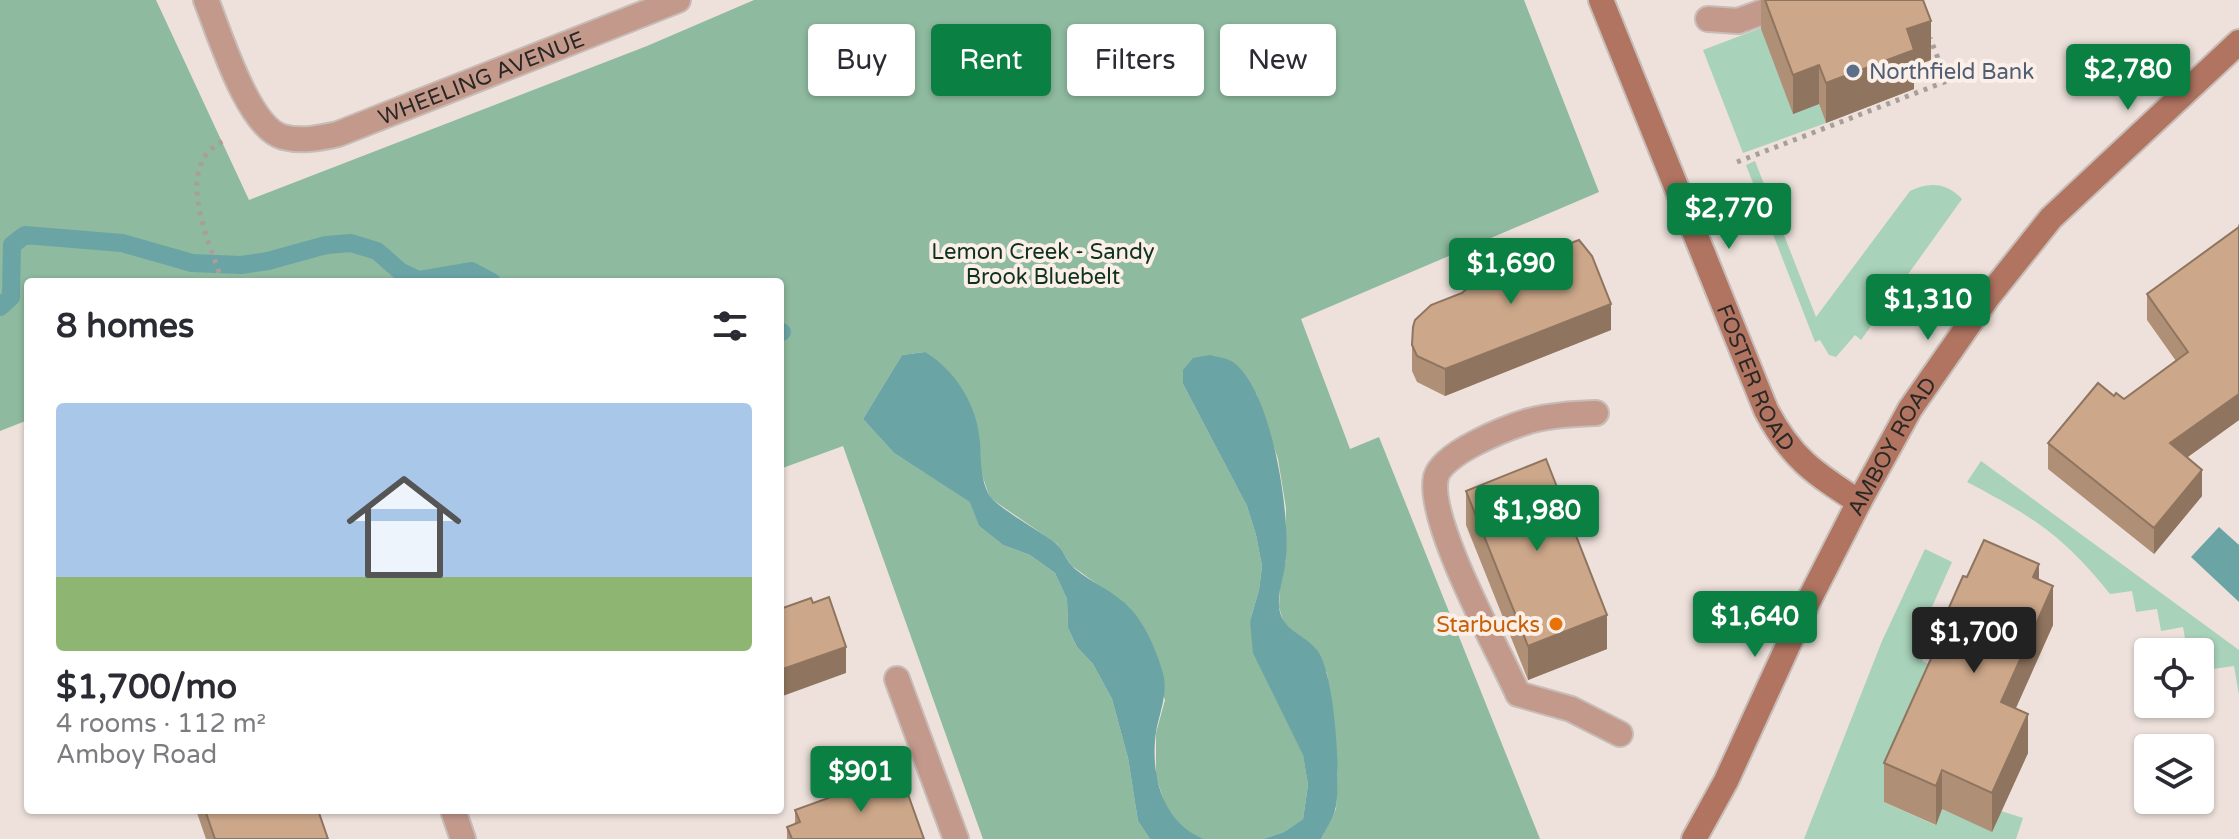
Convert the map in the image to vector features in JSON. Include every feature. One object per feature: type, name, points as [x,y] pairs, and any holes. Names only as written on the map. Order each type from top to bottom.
[{"type":"main road","name":"FOSTER ROAD","points":[[1601,0],[1780,438],[1811,471],[1859,502]]},
{"type":"main road","name":"AMBOY ROAD","points":[[1694,839],[1726,781],[1807,604],[1910,409],[1988,297],[2051,218],[2239,42]]},
{"type":"street","name":"WHEELING AVENUE","points":[[206,0],[242,90],[257,118],[280,137],[307,140],[338,134],[678,0]]},
{"type":"street","points":[[1708,19],[1738,21],[1796,0]]},
{"type":"street","points":[[1596,413],[1528,422],[1471,446],[1448,459],[1437,474],[1434,495],[1447,541],[1518,694],[1571,709],[1620,734]]},
{"type":"street","points":[[897,679],[956,839]]},
{"type":"street","points":[[454,814],[463,839]]},
{"type":"path","points":[[1737,162],[1947,81],[1926,27]]},
{"type":"path","points":[[221,278],[198,200],[196,178],[198,167],[211,147],[226,140]]},
{"type":"green space","name":"Lemon Creek - Sandy Brook Bluebelt","points":[[0,0],[156,0],[249,200],[647,46],[754,0],[1524,0],[1599,192],[1301,319],[1350,449],[1379,437],[1540,839],[1321,839],[1336,809],[1338,774],[1327,673],[1298,636],[1284,624],[1279,607],[1286,560],[1286,508],[1278,459],[1256,393],[1183,384],[1247,506],[1262,566],[1250,621],[1272,691],[1303,754],[1308,785],[1303,819],[1284,832],[1263,839],[1204,839],[1189,834],[1167,811],[1156,776],[1156,733],[1165,700],[1130,608],[1072,566],[1057,544],[990,498],[980,469],[979,438],[925,352],[902,355],[863,419],[894,453],[971,502],[979,526],[1003,545],[1030,555],[1055,573],[1067,599],[1068,628],[1112,699],[1128,758],[1138,821],[1150,839],[983,839],[843,446],[784,468],[784,278],[24,278],[24,422],[0,431]]},
{"type":"green space","points":[[1761,28],[1793,113],[1819,104],[1826,123],[1743,153],[1703,50]]},
{"type":"green space","points":[[1755,161],[1816,317],[1910,191],[1938,185],[1962,199],[1861,340],[1855,335],[1836,357],[1829,355],[1820,340],[1815,342],[1746,165]]},
{"type":"green space","points":[[1981,461],[2239,650],[2239,695],[2234,666],[2214,669],[2214,638],[2185,638],[2183,627],[2161,631],[2157,609],[2136,612],[2132,591],[2110,594],[2077,557],[2046,529],[1967,482]]},
{"type":"green space","points":[[1925,549],[1952,562],[1923,627],[1935,633],[1922,661],[1943,671],[1884,802],[1935,825],[1942,809],[1992,831],[2001,811],[2023,818],[2016,839],[1804,839],[1882,641]]},
{"type":"water","points":[[925,352],[955,379],[969,402],[978,428],[982,476],[989,495],[1008,512],[1056,544],[1075,569],[1124,602],[1144,628],[1159,659],[1165,684],[1156,732],[1157,780],[1169,809],[1178,821],[1204,839],[1150,839],[1138,821],[1128,758],[1112,699],[1068,628],[1067,599],[1055,573],[1030,555],[1003,545],[979,526],[970,502],[894,453],[863,419],[902,355]]},
{"type":"water","points":[[1210,355],[1233,362],[1247,377],[1268,424],[1276,453],[1286,537],[1279,606],[1284,621],[1317,650],[1323,662],[1335,725],[1335,810],[1321,839],[1263,839],[1284,832],[1303,819],[1308,785],[1303,755],[1253,653],[1250,621],[1262,566],[1247,506],[1183,384],[1183,370],[1193,358]]},
{"type":"water","points":[[2219,527],[2239,545],[2239,602],[2191,557]]},
{"type":"building","points":[[1765,0],[1923,0],[1931,21],[1907,29],[1914,50],[1826,83],[1819,65],[1793,75]]},
{"type":"building","points":[[2239,227],[2239,394],[2170,443],[2202,470],[2154,528],[2048,443],[2098,383],[2114,396],[2116,393],[2124,399],[2188,352],[2147,294]]},
{"type":"building","points":[[1579,240],[1592,256],[1611,304],[1445,369],[1417,356],[1412,345],[1413,327],[1415,320],[1431,305],[1462,293],[1480,277]]},
{"type":"building","points":[[1546,459],[1607,615],[1528,646],[1466,491]]},
{"type":"building","points":[[1984,540],[2039,564],[2033,577],[2053,586],[2001,702],[2028,714],[1992,793],[1942,770],[1936,786],[1884,763],[1943,632],[1939,630],[1963,576],[1967,577]]},
{"type":"building","points":[[829,597],[846,647],[784,669],[784,608],[811,598],[813,603]]},
{"type":"building","points":[[900,772],[924,839],[792,839],[787,827],[800,822],[795,810]]},
{"type":"building","points":[[206,814],[319,814],[328,839],[215,839]]},
{"type":"waterway","points":[[0,307],[11,297],[12,245],[25,235],[122,243],[192,263],[241,265],[326,245],[351,243],[377,251],[401,272],[414,278]]},
{"type":"waterway","points":[[430,278],[471,271],[484,278]]},
{"type":"place","name":"Northfield Bank","points":[[1853,71]]},
{"type":"place","name":"Starbucks","points":[[1556,624]]}]
